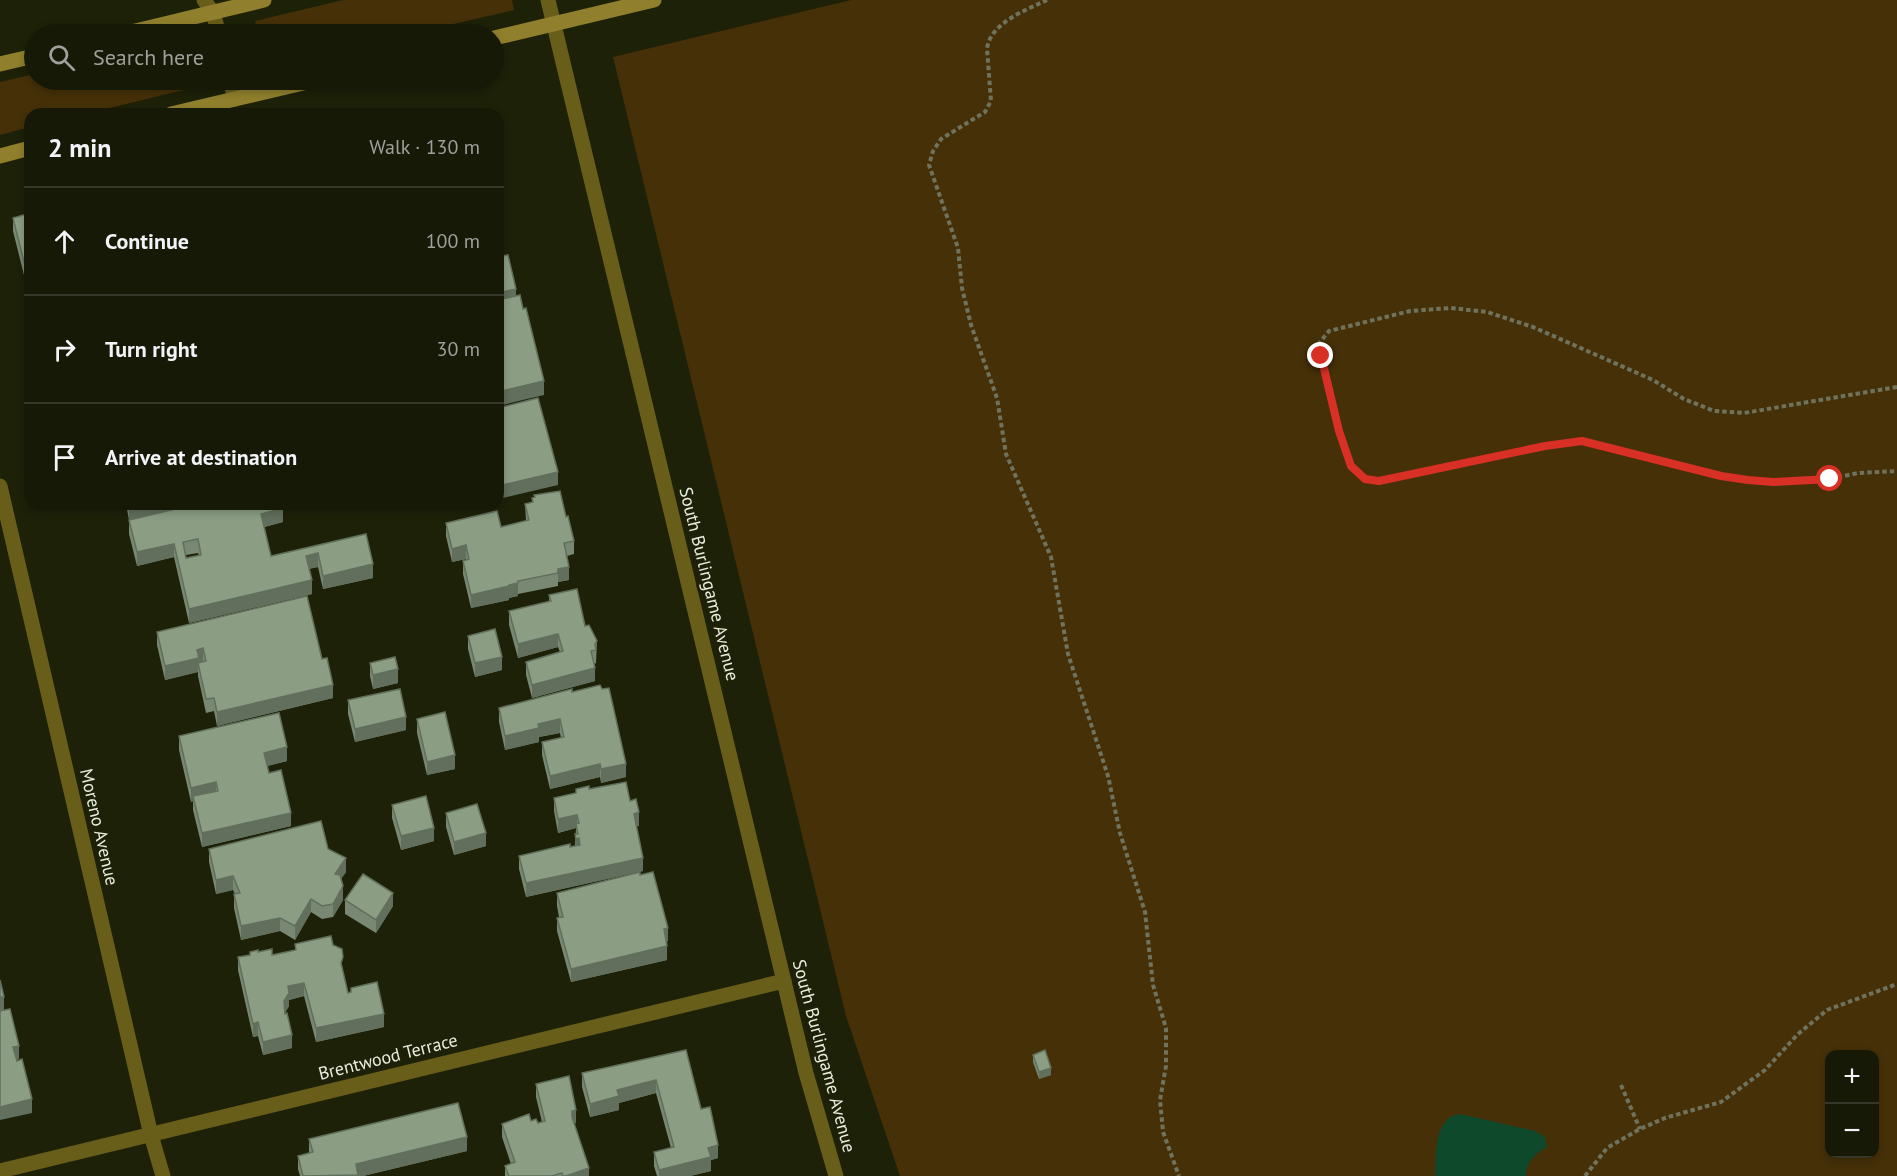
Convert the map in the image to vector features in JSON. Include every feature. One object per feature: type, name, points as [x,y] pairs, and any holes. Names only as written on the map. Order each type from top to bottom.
[{"type":"main road","points":[[154,24],[209,6],[264,0]]},
{"type":"main road","points":[[504,36],[654,0]]},
{"type":"main road","points":[[0,64],[24,58]]},
{"type":"main road","points":[[196,108],[273,90]]},
{"type":"main road","points":[[0,156],[24,150]]},
{"type":"street","name":"South Burlingame Avenue","points":[[548,0],[806,1073],[836,1176]]},
{"type":"street","points":[[209,6],[215,24]]},
{"type":"street","points":[[232,90],[234,99]]},
{"type":"street","name":"Moreno Avenue","points":[[0,486],[151,1135],[163,1176]]},
{"type":"street","name":"Brentwood Terrace","points":[[0,1171],[784,981]]},
{"type":"path","points":[[1047,0],[1020,13],[993,32],[987,49],[991,101],[985,112],[941,140],[933,151],[929,165],[958,248],[962,288],[971,325],[998,398],[1006,454],[1051,557],[1068,654],[1108,776],[1120,833],[1146,912],[1154,985],[1166,1028],[1166,1066],[1160,1101],[1163,1132],[1179,1176]]},
{"type":"path","points":[[1897,387],[1744,413],[1714,411],[1533,327],[1487,312],[1451,308],[1410,311],[1329,331],[1320,342],[1321,356],[1339,431],[1351,466],[1365,479],[1379,481],[1545,446],[1582,441],[1721,476],[1748,480],[1773,482],[1830,479],[1857,473],[1897,471]]},
{"type":"path","points":[[1585,1176],[1607,1149],[1640,1129],[1665,1118],[1721,1102],[1765,1070],[1798,1034],[1827,1010],[1897,984]]},
{"type":"path","points":[[1621,1085],[1640,1129]]},
{"type":"shaded area","points":[[343,0],[512,0],[514,10],[453,24],[256,24],[255,21]]},
{"type":"shaded area","points":[[851,0],[1897,0],[1897,1176],[900,1176],[846,1016],[613,57]]},
{"type":"shaded area","points":[[24,76],[24,90],[184,90],[110,108],[24,108],[24,129],[0,135],[0,82]]},
{"type":"shaded area","points":[[1460,1114],[1535,1131],[1545,1137],[1547,1147],[1532,1158],[1526,1176],[1435,1176],[1436,1146],[1440,1132],[1448,1119]]},
{"type":"building","points":[[24,215],[24,262],[13,218]]},
{"type":"building","points":[[508,255],[516,289],[504,292],[504,256]]},
{"type":"building","points":[[520,295],[523,309],[526,308],[544,381],[504,391],[504,299]]},
{"type":"building","points":[[538,398],[558,472],[504,485],[504,406]]},
{"type":"building","points":[[560,491],[574,541],[564,543],[569,567],[558,569],[558,573],[518,581],[509,586],[471,595],[463,561],[469,559],[466,545],[452,549],[446,523],[497,511],[501,527],[529,520],[525,504],[533,502],[534,495]]},
{"type":"building","points":[[171,510],[276,510],[261,514],[271,556],[366,534],[373,564],[323,576],[318,553],[306,556],[312,580],[189,609],[174,544],[137,552],[129,520]],"holes":[[[198,539],[201,555],[186,558],[183,542]]]},
{"type":"building","points":[[577,589],[585,626],[589,625],[597,641],[596,650],[591,651],[595,668],[532,685],[526,662],[563,651],[558,634],[518,644],[509,611],[551,601],[549,595]]},
{"type":"building","points":[[307,596],[322,659],[327,658],[333,685],[217,712],[214,698],[206,699],[198,663],[206,661],[203,648],[197,650],[199,658],[165,666],[157,632]]},
{"type":"building","points":[[495,629],[502,657],[475,663],[468,636]]},
{"type":"building","points":[[395,657],[398,669],[373,675],[370,663]]},
{"type":"building","points":[[600,685],[602,689],[609,688],[626,764],[601,769],[600,764],[550,776],[542,742],[564,737],[560,719],[538,724],[539,728],[505,736],[499,708],[572,689],[572,692]]},
{"type":"building","points":[[400,689],[406,717],[355,729],[348,700]]},
{"type":"building","points":[[445,712],[455,755],[427,762],[417,719]]},
{"type":"building","points":[[279,713],[287,747],[264,753],[269,773],[281,770],[291,813],[202,833],[193,796],[218,791],[216,782],[191,788],[179,736]]},
{"type":"building","points":[[626,782],[630,801],[636,799],[639,812],[634,814],[643,858],[526,883],[519,856],[570,844],[570,847],[580,845],[579,838],[576,839],[575,834],[578,834],[577,815],[558,819],[554,798],[576,793],[576,789],[589,786],[589,789]]},
{"type":"building","points":[[426,796],[434,828],[401,836],[392,805]]},
{"type":"building","points":[[477,804],[486,833],[454,842],[446,813]]},
{"type":"building","points":[[321,821],[328,849],[346,858],[335,874],[340,875],[343,886],[333,904],[322,906],[311,899],[295,926],[280,918],[241,926],[234,894],[240,893],[233,876],[216,880],[209,849]]},
{"type":"building","points":[[640,872],[640,875],[653,872],[668,928],[664,929],[667,946],[571,969],[557,918],[563,917],[557,893]]},
{"type":"building","points":[[363,874],[393,893],[376,920],[345,900]]},
{"type":"building","points":[[331,936],[333,945],[342,949],[341,963],[348,993],[351,992],[351,988],[377,982],[384,1014],[316,1028],[304,983],[288,986],[289,993],[284,1001],[285,1014],[287,1013],[292,1035],[263,1042],[258,1022],[253,1024],[238,957],[250,955],[250,952],[258,950],[258,952],[272,949],[272,955],[296,950],[295,944]]},
{"type":"building","points":[[0,980],[4,997],[0,997]]},
{"type":"building","points":[[10,1009],[19,1046],[13,1047],[17,1061],[22,1059],[32,1099],[0,1107],[0,1011]]},
{"type":"building","points":[[686,1050],[701,1109],[710,1107],[718,1145],[708,1148],[711,1157],[659,1170],[654,1152],[674,1147],[656,1080],[617,1090],[619,1096],[590,1104],[582,1073]]},
{"type":"building","points":[[1045,1050],[1051,1068],[1039,1072],[1033,1055]]},
{"type":"building","points":[[569,1076],[576,1110],[572,1111],[572,1117],[589,1168],[566,1176],[562,1173],[552,1176],[509,1176],[505,1166],[515,1162],[502,1124],[529,1114],[531,1121],[536,1119],[538,1123],[545,1121],[536,1084]]},
{"type":"building","points":[[458,1103],[467,1137],[356,1164],[358,1175],[303,1176],[298,1156],[313,1152],[309,1139]]},
{"type":"route","points":[[1321,356],[1339,431],[1351,466],[1365,479],[1379,481],[1545,446],[1582,441],[1721,476],[1773,482],[1830,479]]}]
